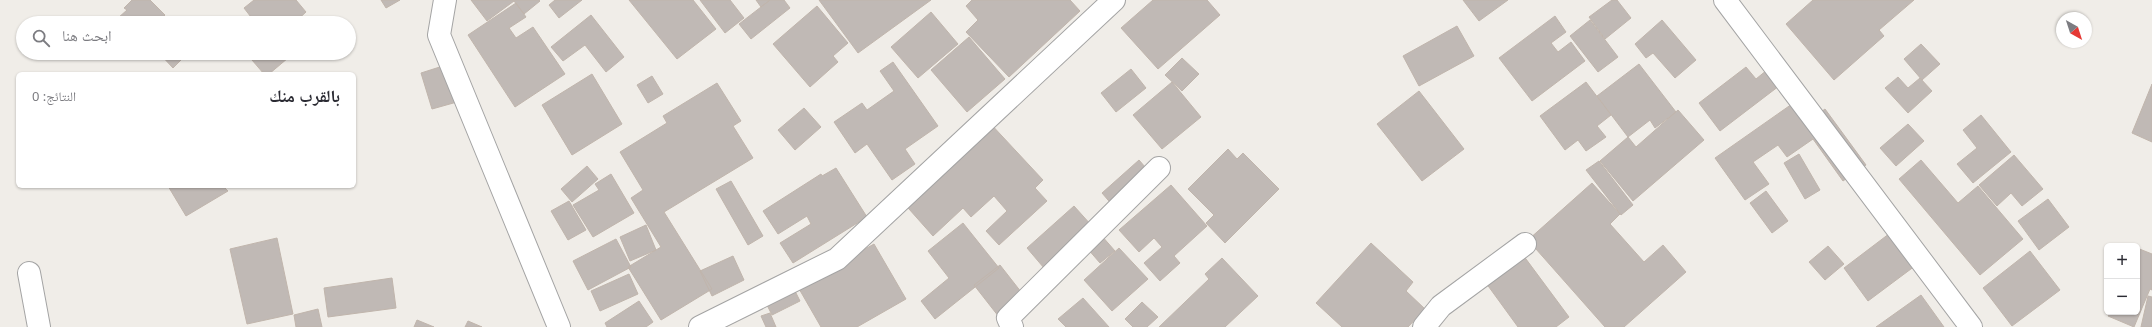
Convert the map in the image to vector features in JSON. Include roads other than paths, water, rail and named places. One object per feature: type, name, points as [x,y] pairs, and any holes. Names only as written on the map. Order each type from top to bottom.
[{"type":"street","points":[[445,0],[439,35],[559,327]]},
{"type":"street","points":[[700,327],[837,259],[1114,0]]},
{"type":"street","points":[[1725,0],[1971,327]]},
{"type":"street","points":[[1012,327],[1008,318],[1159,168]]},
{"type":"street","points":[[1424,327],[1440,306],[1525,244]]},
{"type":"street","points":[[29,273],[39,327]]}]
